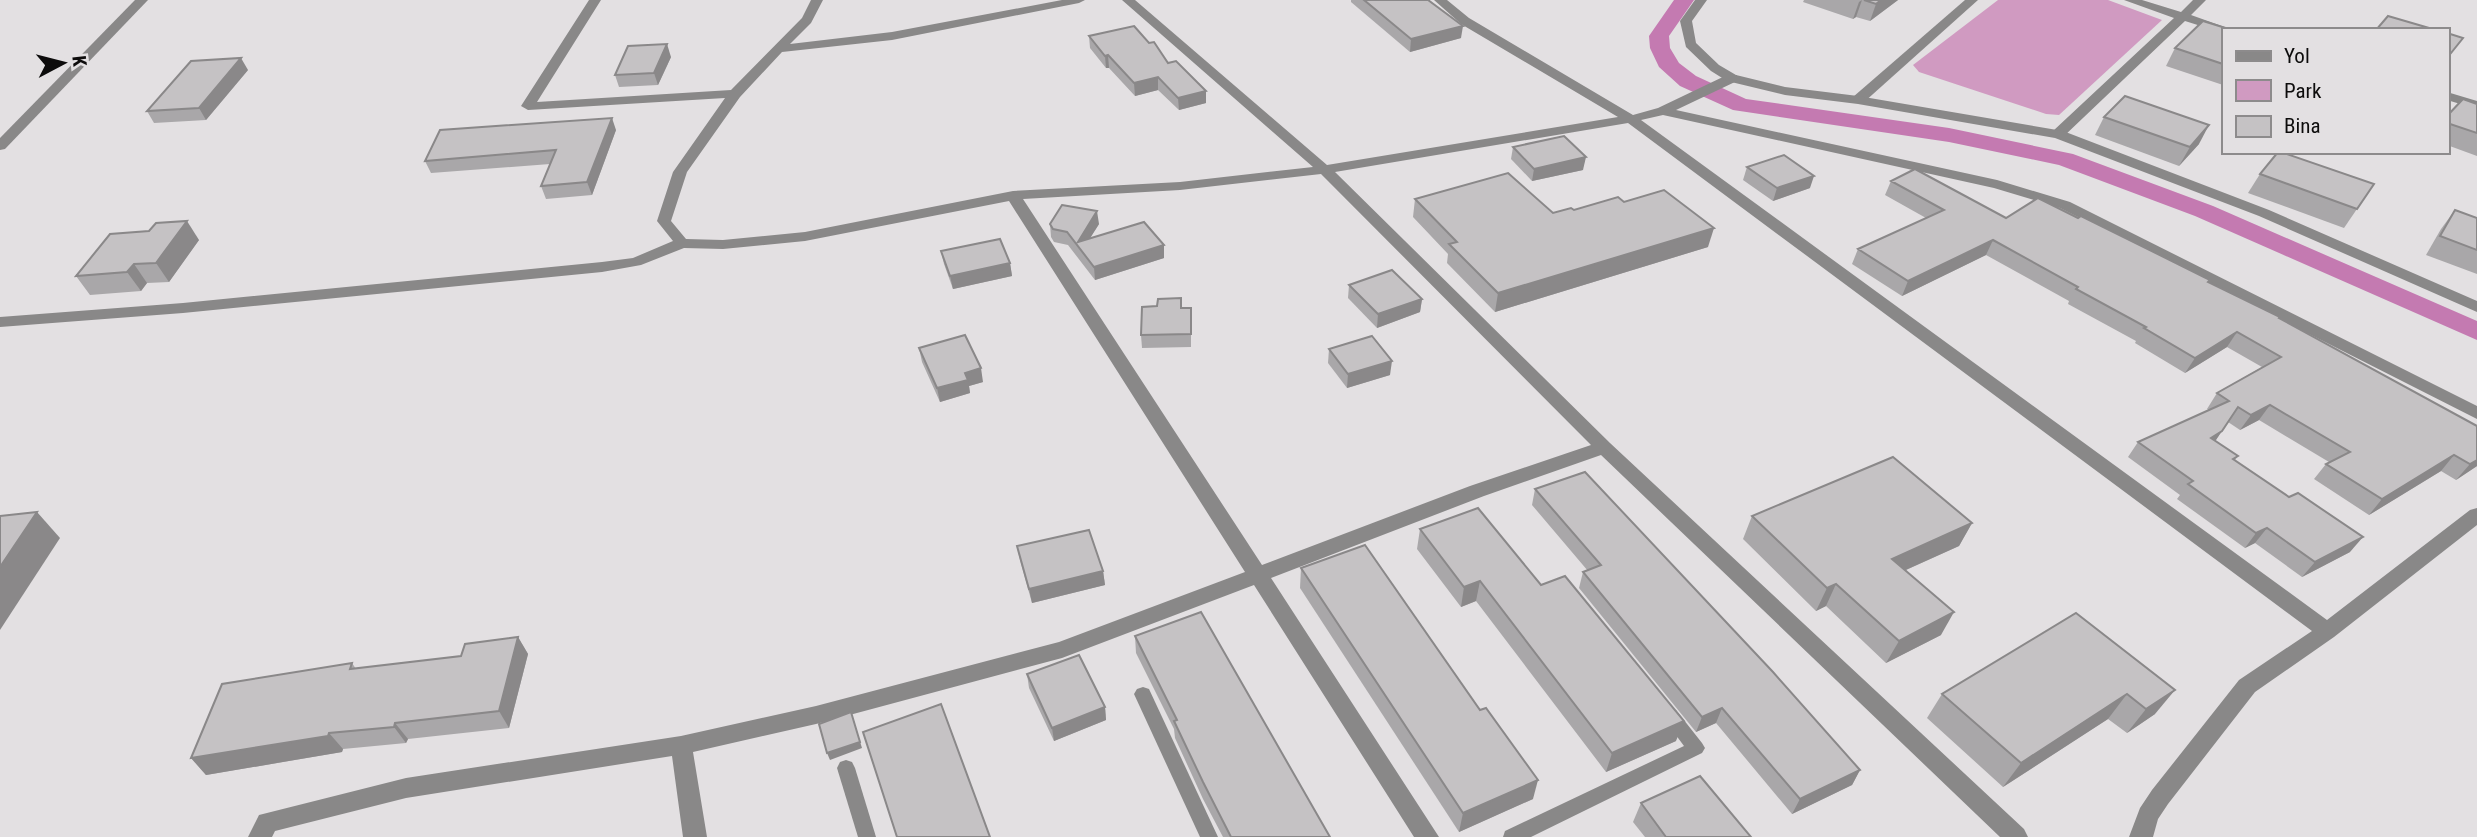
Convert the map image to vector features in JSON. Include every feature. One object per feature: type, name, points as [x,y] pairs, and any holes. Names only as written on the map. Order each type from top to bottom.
[{"type":"street","points":[[0,146],[142,0]]},
{"type":"street","points":[[595,0],[528,106],[735,94]]},
{"type":"street","points":[[682,243],[664,221],[680,172],[735,94],[807,20],[817,0]]},
{"type":"street","points":[[779,49],[855,43],[1079,0]]},
{"type":"street","points":[[1128,0],[1324,169],[1604,447],[2016,837]]},
{"type":"street","points":[[1440,0],[1465,21],[1631,118],[2327,631]]},
{"type":"street","points":[[1701,0],[1686,21],[1690,44],[1725,80]]},
{"type":"street","points":[[1858,100],[1972,0]]},
{"type":"street","points":[[2130,0],[2222,28]]},
{"type":"street","points":[[2058,134],[2200,0]]},
{"type":"street","points":[[1,323],[183,309],[602,267],[636,262],[682,243],[703,246],[764,243],[934,207],[1013,195],[1180,186],[1324,169],[1663,111],[1725,80],[2058,134],[2264,213],[2477,307]]},
{"type":"street","points":[[2449,97],[2477,105]]},
{"type":"street","points":[[1663,111],[1997,184],[2065,205],[2477,413]]},
{"type":"street","points":[[1013,195],[1427,837]]},
{"type":"street","points":[[260,837],[267,822],[406,788],[681,746],[816,715],[1062,650],[1477,491],[1604,447]]},
{"type":"street","points":[[2141,837],[2148,815],[2160,797],[2247,686],[2327,631],[2477,515]]},
{"type":"street","points":[[681,746],[695,837]]},
{"type":"lane","points":[[1143,694],[1209,837]]},
{"type":"lane","points":[[1512,837],[1696,748],[1663,706]]},
{"type":"lane","points":[[846,768],[867,837]]},
{"type":"green space","points":[[1998,0],[2108,0],[2162,20],[2059,115],[2046,114],[1919,72],[1913,65]]},
{"type":"building","points":[[1364,0],[1428,0],[1463,26],[1411,39]]},
{"type":"building","points":[[1864,0],[1881,0],[1876,4]]},
{"type":"building","points":[[2388,16],[2429,28],[2378,28]]},
{"type":"building","points":[[2203,21],[2226,28],[2222,28],[2222,64],[2175,48]]},
{"type":"building","points":[[1134,26],[1149,43],[1154,42],[1168,63],[1176,61],[1206,91],[1178,98],[1158,77],[1134,83],[1108,55],[1105,56],[1089,36]]},
{"type":"building","points":[[2449,34],[2463,38],[2449,56]]},
{"type":"building","points":[[667,44],[654,73],[615,75],[628,46]]},
{"type":"building","points":[[241,58],[199,108],[147,111],[191,61]]},
{"type":"building","points":[[2125,96],[2209,125],[2190,147],[2104,117]]},
{"type":"building","points":[[2463,99],[2477,104],[2477,133],[2449,124],[2449,114]]},
{"type":"building","points":[[612,118],[587,182],[541,186],[556,150],[425,161],[440,130]]},
{"type":"building","points":[[1564,136],[1586,157],[1534,169],[1513,147]]},
{"type":"building","points":[[2276,154],[2287,154],[2374,184],[2357,209],[2260,174]]},
{"type":"building","points":[[1784,155],[1814,176],[1777,188],[1747,167]]},
{"type":"building","points":[[1915,169],[2006,218],[2038,198],[2078,218],[2081,216],[2210,280],[2208,282],[2280,317],[2477,426],[2477,460],[2470,464],[2454,455],[2382,499],[2326,464],[2350,452],[2270,405],[2251,415],[2238,407],[2222,431],[2211,438],[2238,456],[2233,459],[2289,497],[2298,493],[2363,537],[2315,562],[2267,528],[2256,533],[2188,484],[2193,481],[2138,442],[2229,401],[2217,393],[2281,357],[2237,332],[2195,358],[2144,328],[2146,327],[2076,289],[2078,287],[1993,240],[1908,281],[1858,249],[1944,210],[1891,181]]},
{"type":"building","points":[[1508,173],[1553,213],[1571,208],[1574,210],[1618,197],[1624,202],[1664,190],[1714,228],[1498,293],[1449,244],[1457,242],[1415,199]]},
{"type":"building","points":[[1062,205],[1097,211],[1078,242],[1144,222],[1164,245],[1094,267],[1067,232],[1053,229],[1050,224]]},
{"type":"building","points":[[2455,210],[2477,218],[2477,250],[2440,236]]},
{"type":"building","points":[[187,221],[156,263],[134,264],[127,272],[76,276],[110,234],[149,231],[156,223]]},
{"type":"building","points":[[1000,239],[1010,263],[950,276],[941,251]]},
{"type":"building","points":[[1392,270],[1422,299],[1378,314],[1349,285]]},
{"type":"building","points":[[1181,298],[1181,308],[1191,308],[1191,334],[1141,335],[1142,307],[1157,306],[1158,299]]},
{"type":"building","points":[[965,335],[981,368],[965,373],[968,380],[937,388],[919,348]]},
{"type":"building","points":[[1372,336],[1392,361],[1348,374],[1329,349]]},
{"type":"building","points":[[1893,457],[1972,523],[1892,559],[1954,612],[1899,641],[1836,584],[1827,588],[1752,516]]},
{"type":"building","points":[[1585,472],[1773,672],[1860,770],[1800,799],[1722,708],[1702,717],[1583,572],[1601,565],[1535,489]]},
{"type":"building","points":[[1478,508],[1541,585],[1565,576],[1684,721],[1612,753],[1480,581],[1464,587],[1420,529]]},
{"type":"building","points":[[37,512],[0,567],[0,516]]},
{"type":"building","points":[[1089,530],[1103,571],[1029,589],[1017,546]]},
{"type":"building","points":[[1365,545],[1480,710],[1486,708],[1538,780],[1463,813],[1301,568]]},
{"type":"building","points":[[1201,612],[1330,837],[1231,837],[1135,636]]},
{"type":"building","points":[[2076,613],[2175,690],[2146,709],[2127,694],[2021,763],[1942,694]]},
{"type":"building","points":[[518,637],[499,711],[395,723],[394,727],[329,733],[328,736],[191,758],[222,684],[352,663],[350,669],[461,656],[465,644]]},
{"type":"building","points":[[1079,655],[1105,707],[1052,728],[1027,674]]},
{"type":"building","points":[[941,704],[990,837],[897,837],[863,732]]},
{"type":"building","points":[[851,712],[860,742],[827,753],[819,724]]},
{"type":"building","points":[[1700,776],[1751,837],[1666,837],[1641,803]]},
{"type":"waterway","points":[[1684,0],[1659,36],[1660,48],[1670,67],[1688,81],[1741,105],[1949,135],[2065,159],[2204,211],[2477,331]]}]
